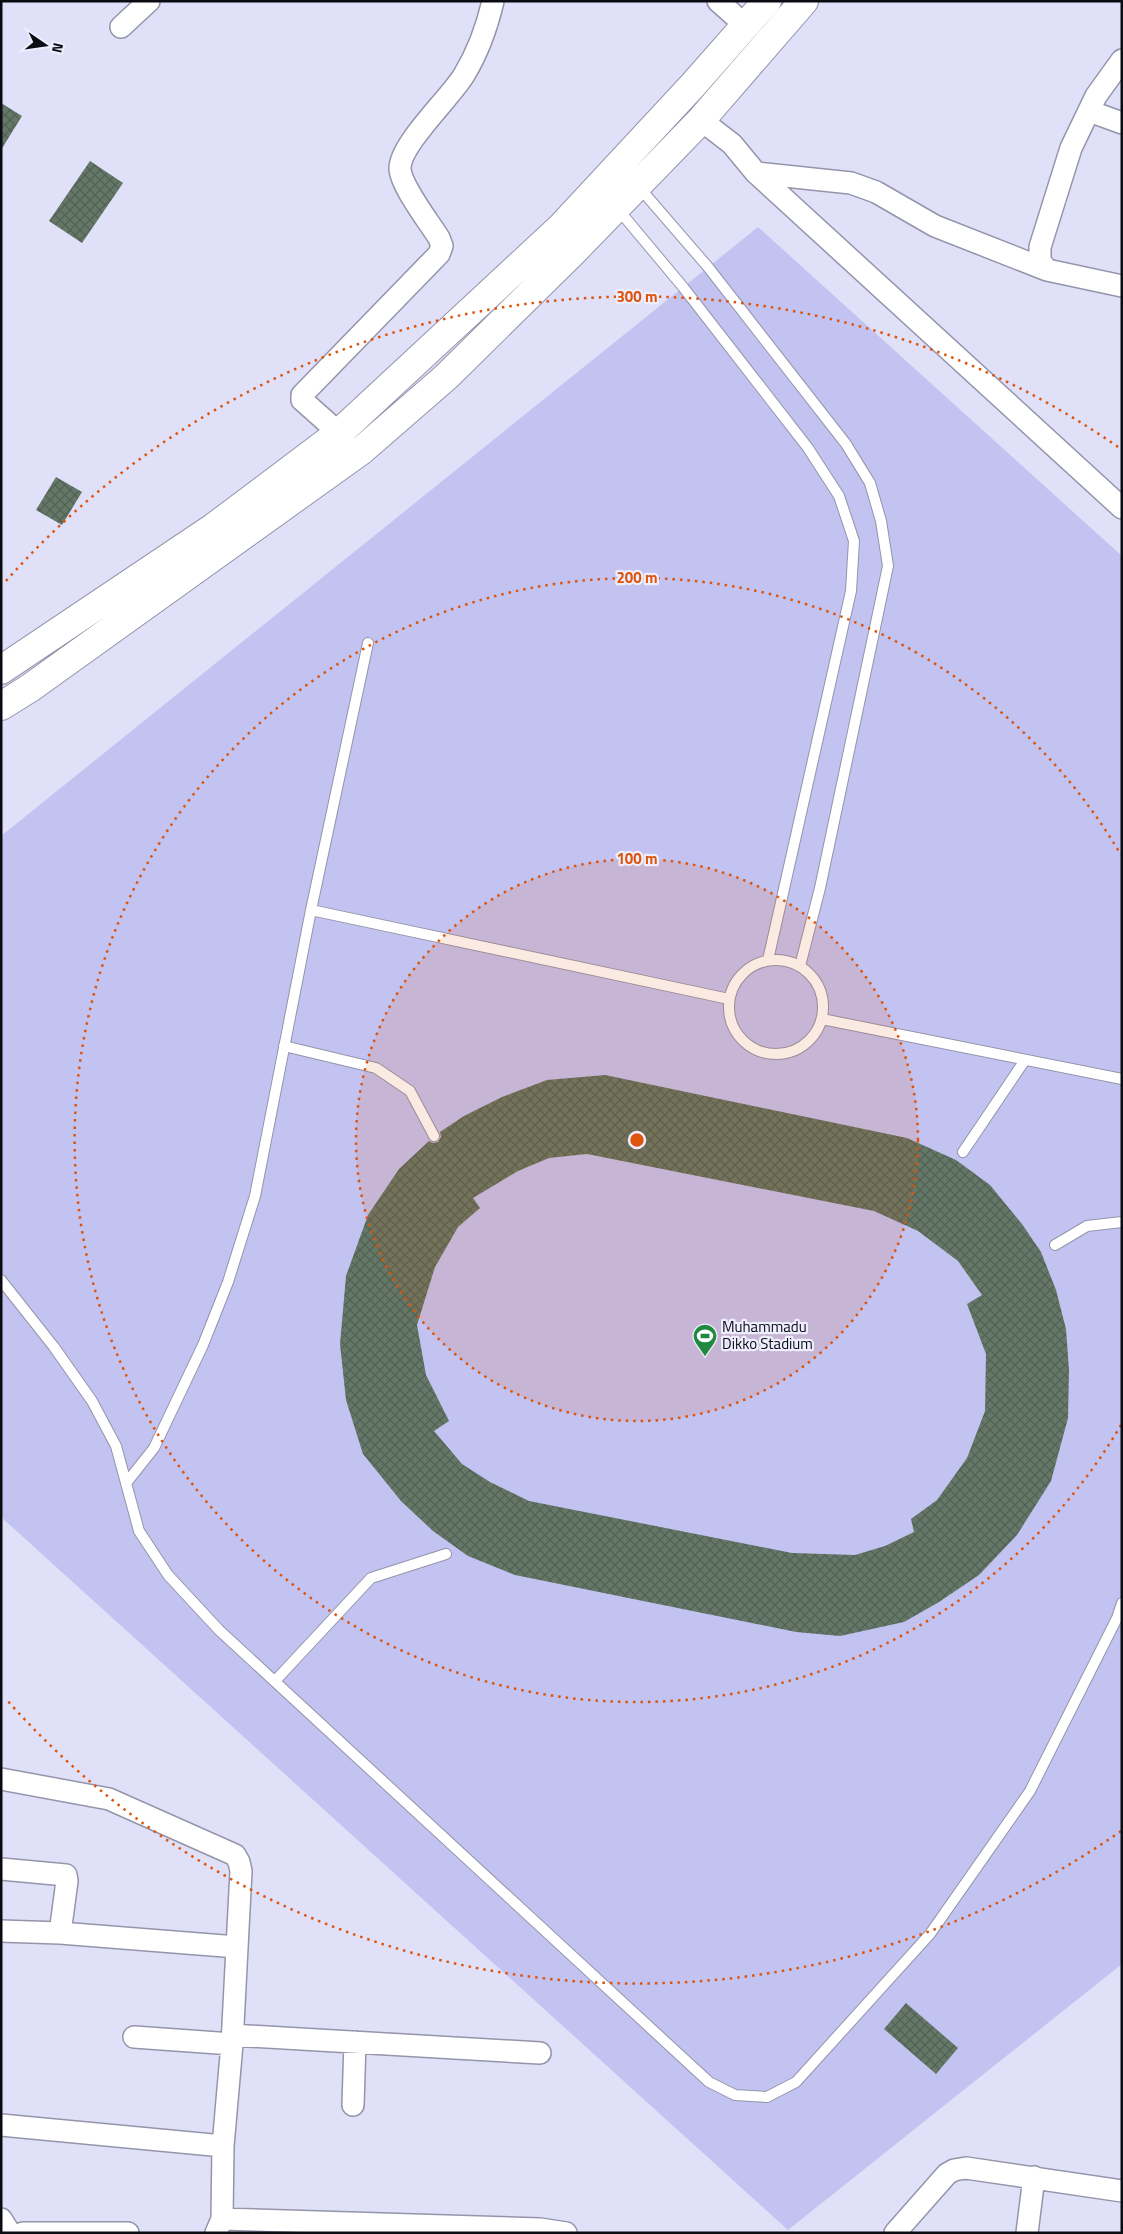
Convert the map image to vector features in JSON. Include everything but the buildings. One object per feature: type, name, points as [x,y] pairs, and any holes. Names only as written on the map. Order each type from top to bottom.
[{"type":"main road","points":[[1,670],[214,527],[338,433],[560,227],[767,1]]},
{"type":"main road","points":[[1,706],[30,688],[362,450],[446,377],[617,207],[700,120],[804,1]]},
{"type":"street","points":[[121,27],[149,1]]},
{"type":"street","points":[[338,433],[302,400],[302,395],[439,254],[442,246],[439,238],[403,180],[400,168],[402,157],[430,117],[464,76],[485,33],[493,1]]},
{"type":"street","points":[[718,1],[746,26]]},
{"type":"street","points":[[1047,270],[1040,261],[1040,247],[1071,148],[1096,96],[1122,60]]},
{"type":"street","points":[[1089,110],[1122,123]]},
{"type":"street","points":[[700,120],[732,144],[756,174],[1122,508]]},
{"type":"street","points":[[756,174],[851,184],[876,192],[935,226],[1047,270],[1122,286]]},
{"type":"street","points":[[1,1779],[109,1799],[235,1855],[239,1862],[241,1871],[232,2040],[223,2146],[219,2226],[480,2230],[540,2229],[566,2233]]},
{"type":"street","points":[[1,1869],[66,1875],[67,1881],[60,1933]]},
{"type":"street","points":[[1,1931],[60,1933],[237,1948]]},
{"type":"street","points":[[134,2037],[355,2042],[540,2053]]},
{"type":"street","points":[[353,2105],[355,2042]]},
{"type":"street","points":[[1,2125],[223,2146]]},
{"type":"street","points":[[894,2233],[947,2174],[954,2170],[966,2168],[1122,2191]]},
{"type":"street","points":[[1027,2233],[1034,2177]]},
{"type":"street","points":[[1,2219],[10,2233]]},
{"type":"street","points":[[23,2233],[128,2233]]},
{"type":"lane","points":[[637,186],[708,267],[846,444],[870,483],[882,521],[888,566],[820,888],[800,966]]},
{"type":"lane","points":[[617,207],[683,287],[808,448],[839,496],[854,541],[851,591],[768,960]]},
{"type":"lane","points":[[127,1482],[154,1448],[203,1345],[228,1282],[255,1196],[311,910],[368,643]]},
{"type":"lane","points":[[311,910],[729,999]]},
{"type":"lane","points":[[768,960],[785,960],[800,966],[810,973],[818,983],[823,1000],[822,1019],[810,1040],[800,1048],[789,1053],[764,1053],[744,1042],[736,1033],[730,1017],[729,999],[732,988],[746,969],[768,960]]},
{"type":"lane","points":[[822,1019],[1122,1080]]},
{"type":"lane","points":[[284,1046],[376,1068],[410,1091],[434,1136]]},
{"type":"lane","points":[[963,1152],[1025,1060]]},
{"type":"lane","points":[[1055,1245],[1087,1226],[1122,1222]]},
{"type":"lane","points":[[1,1280],[54,1347],[92,1401],[116,1446],[139,1531],[168,1575],[219,1630],[709,2082],[735,2095],[767,2097],[796,2082],[930,1934],[1030,1791],[1117,1618],[1122,1603]]},
{"type":"lane","points":[[275,1681],[371,1578],[446,1554]]},
{"type":"shaded area","points":[[758,227],[1122,556],[1122,1964],[788,2230],[1,1517],[1,836]]},
{"type":"place","name":"Muhammadu Dikko Stadium","points":[[705,1357]]}]
